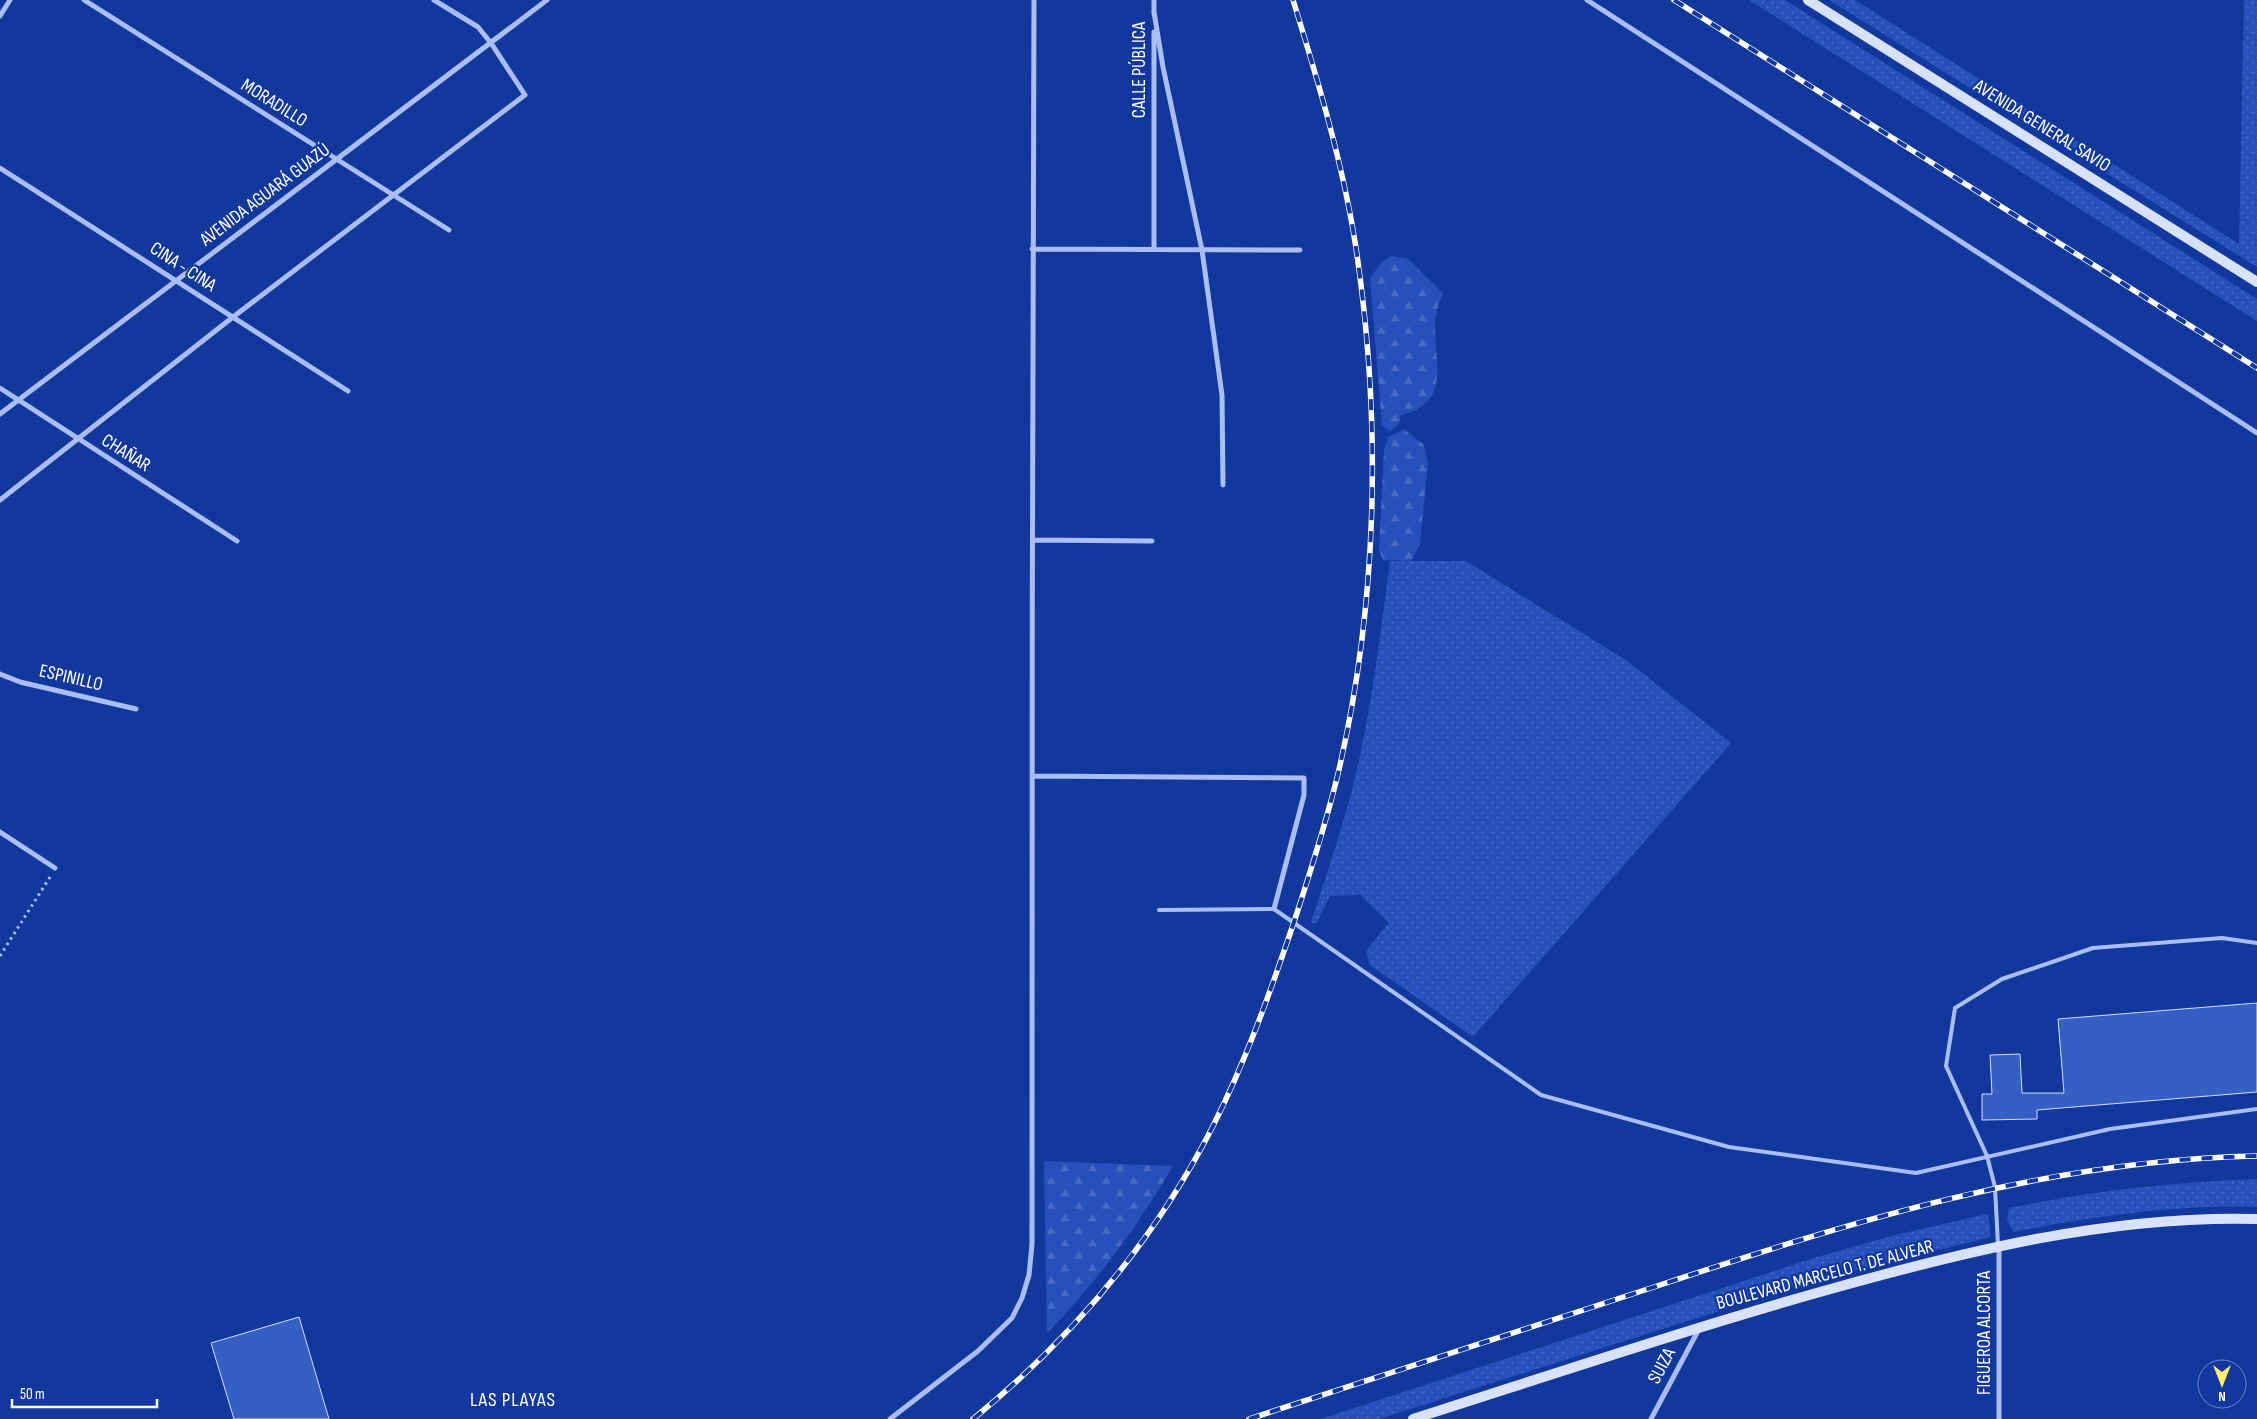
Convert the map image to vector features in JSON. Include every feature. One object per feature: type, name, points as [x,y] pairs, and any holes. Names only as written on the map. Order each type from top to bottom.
[{"type":"main road","name":"AVENIDA GENERAL SAVIO","points":[[1808,0],[2257,282]]},
{"type":"main road","name":"BOULEVARD MARCELO T. DE ALVEAR","points":[[1413,1419],[1700,1328],[1898,1270],[2069,1232],[2154,1222],[2257,1219]]},
{"type":"street","points":[[0,16],[10,0]]},
{"type":"street","name":"MORADILLO","points":[[84,0],[449,230]]},
{"type":"street","points":[[0,500],[232,317],[394,196],[524,94],[491,43],[478,27],[434,0]]},
{"type":"street","name":"AVENIDA AGUARÁ GUAZÚ","points":[[0,414],[547,0]]},
{"type":"street","points":[[890,1419],[998,1334],[1015,1312],[1022,1298],[1029,1275],[1032,1244],[1034,776],[1032,249],[1034,0]]},
{"type":"street","points":[[1154,0],[1154,12]]},
{"type":"street","points":[[1587,0],[2257,433]]},
{"type":"street","name":"CALLE PÚBLICA","points":[[1154,12],[1154,249]]},
{"type":"street","name":"CALLE PÚBLICA","points":[[1154,12],[1163,67],[1202,250],[1222,395],[1223,485]]},
{"type":"street","name":"CINA - CINA","points":[[0,168],[178,280],[348,391]]},
{"type":"street","points":[[1032,249],[1300,250]]},
{"type":"street","name":"CHAÑAR","points":[[0,388],[237,541]]},
{"type":"street","points":[[1034,540],[1152,540]]},
{"type":"street","name":"ESPINILLO","points":[[0,674],[20,682],[136,709]]},
{"type":"street","points":[[1034,776],[1304,778],[1304,796],[1274,909]]},
{"type":"street","points":[[0,832],[56,868]]},
{"type":"street","name":"FIGUEROA ALCORTA","points":[[1999,1247],[1999,1419]]},
{"type":"street","name":"SUIZA","points":[[1651,1419],[1700,1328]]},
{"type":"lane","points":[[1160,910],[1274,909],[1551,1099],[1729,1147],[1916,1172],[2110,1129],[2257,1109]]},
{"type":"lane","points":[[1999,1247],[1995,1187],[1987,1156],[1946,1066],[1955,1008],[2002,979],[2093,948],[2222,938],[2257,943]]},
{"type":"path","points":[[0,956],[56,868]]},
{"type":"green space","points":[[1749,0],[1785,0],[2257,299],[2257,321]]},
{"type":"green space","points":[[1829,0],[1855,0],[2239,244],[2244,0],[2257,0],[2257,267]]},
{"type":"green space","points":[[1391,256],[1408,259],[1443,293],[1436,315],[1437,374],[1435,387],[1429,399],[1418,408],[1401,415],[1399,424],[1390,431],[1382,426],[1370,278],[1381,263]]},
{"type":"green space","points":[[1404,429],[1424,445],[1428,463],[1420,544],[1411,561],[1383,560],[1379,550],[1384,450],[1388,437]]},
{"type":"green space","points":[[1390,561],[1466,561],[1626,660],[1731,743],[1473,1037],[1370,965],[1366,951],[1389,923],[1360,895],[1330,896],[1316,924],[1311,922],[1342,824],[1358,765],[1380,638]]},
{"type":"green space","points":[[1044,1161],[1173,1166],[1145,1211],[1115,1253],[1083,1294],[1047,1333]]},
{"type":"green space","points":[[2257,1179],[2257,1207],[2197,1208],[2135,1213],[2073,1221],[2014,1232],[2007,1221],[2009,1208],[2071,1197],[2194,1182]]},
{"type":"green space","points":[[1988,1214],[1991,1237],[1820,1279],[1379,1419],[1321,1419],[1817,1257],[1895,1235]]},
{"type":"building","points":[[2257,1003],[2257,1092],[2037,1110],[2037,1119],[1982,1120],[1982,1094],[1992,1094],[1990,1055],[2020,1054],[2022,1093],[2064,1093],[2058,1019]]},
{"type":"building","points":[[299,1317],[329,1419],[234,1419],[211,1343]]},
{"type":"railway","points":[[973,1419],[1044,1356],[1108,1286],[1137,1249],[1189,1170],[1224,1103],[1257,1025],[1301,902],[1337,778],[1351,713],[1368,581],[1372,514],[1370,380],[1364,314],[1351,217],[1329,123],[1293,0]]},
{"type":"railway","points":[[1674,0],[2257,368]]},
{"type":"railway","points":[[1249,1419],[1728,1263],[1876,1218],[2026,1182],[2102,1169],[2179,1160],[2257,1156]]},
{"type":"district","name":"LAS PLAYAS","points":[[513,1400]]}]
